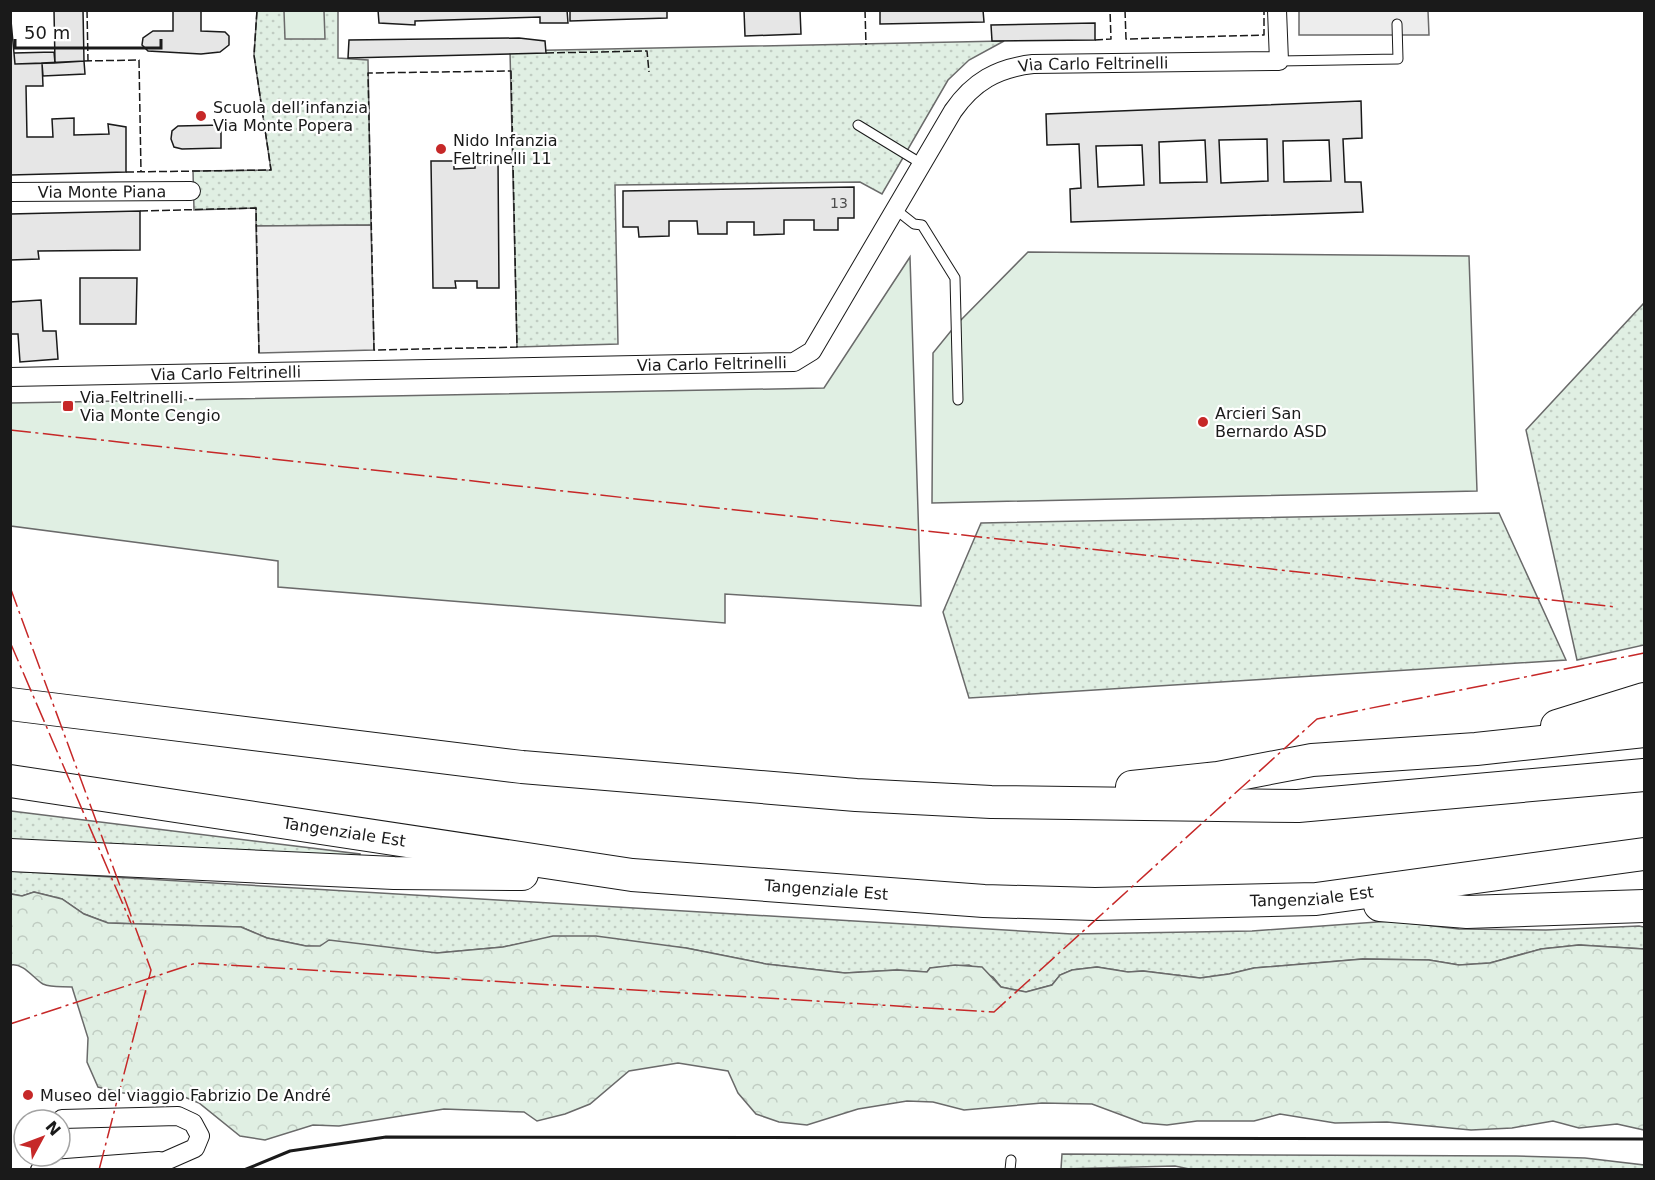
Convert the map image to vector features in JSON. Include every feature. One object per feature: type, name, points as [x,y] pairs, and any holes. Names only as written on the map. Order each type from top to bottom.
[{"type":"highway","points":[[1476,749],[1638,703],[1644,699]]},
{"type":"highway","points":[[10,704],[522,767],[856,795],[991,802],[1298,806],[1644,775]]},
{"type":"highway","points":[[991,802],[1218,778],[1312,760],[1476,749],[1644,731]]},
{"type":"highway","name":"Tangenziale Est","points":[[10,781],[632,875],[995,901],[1095,904],[1316,899],[1644,854]]},
{"type":"highway","points":[[10,855],[394,873],[632,875]]},
{"type":"highway","points":[[1316,899],[1467,912],[1639,909]]},
{"type":"street","points":[[1277,10],[1279,61]]},
{"type":"street","name":"Via Carlo Feltrinelli","points":[[10,377],[786,364],[802,359],[812,351],[922,164],[964,96],[978,82],[1012,66],[1279,61]]},
{"type":"street","name":"Via Monte Piana","points":[[10,192],[191,191]]},
{"type":"street","points":[[39,1170],[153,1165],[195,1148],[200,1136],[193,1123],[178,1116],[72,1119]]},
{"type":"lane","name":"Via Carlo Feltrinelli","points":[[1279,61],[1398,59],[1397,24]]},
{"type":"lane","points":[[858,125],[922,164]]},
{"type":"lane","points":[[895,210],[914,224],[922,225],[955,278],[958,400]]},
{"type":"green space","points":[[257,11],[338,11],[338,58],[368,60],[371,225],[256,226],[256,208],[194,210],[193,171],[271,170],[254,55]]},
{"type":"green space","points":[[284,11],[324,11],[325,39],[285,39]]},
{"type":"green space","points":[[1004,41],[969,60],[948,80],[882,194],[860,182],[615,185],[618,344],[517,347],[510,51]]},
{"type":"green space","name":"Arcieri San Bernardo ASD","points":[[1028,252],[1469,256],[1477,491],[932,503],[933,353],[955,326]]},
{"type":"green space","points":[[910,257],[921,606],[725,594],[725,623],[278,587],[278,561],[11,526],[11,403],[824,388]]},
{"type":"green space","points":[[1644,303],[1644,645],[1577,660],[1526,430]]},
{"type":"green space","points":[[1499,513],[1566,660],[969,698],[943,612],[981,523]]},
{"type":"green space","points":[[11,811],[360,854],[359,859],[11,842]]},
{"type":"green space","points":[[10,871],[1072,934],[1252,931],[1391,921],[1459,929],[1546,930],[1639,926],[1644,927],[1644,949],[1579,945],[1541,949],[1490,963],[1459,965],[1429,960],[1363,959],[1254,968],[1200,978],[1097,967],[1072,970],[1060,975],[1052,985],[1026,992],[1001,987],[993,977],[969,965],[930,968],[927,972],[897,970],[845,973],[766,964],[686,948],[641,944],[528,942],[503,947],[437,953],[306,946],[267,938],[241,927],[108,923],[84,914],[62,899],[34,892],[22,896],[11,894]]},
{"type":"green space","points":[[34,892],[62,899],[84,914],[108,923],[241,927],[267,938],[306,946],[320,946],[329,940],[437,953],[503,947],[553,936],[596,936],[686,948],[766,964],[845,973],[897,970],[927,972],[930,968],[955,965],[982,967],[1001,987],[1026,992],[1052,985],[1060,975],[1072,970],[1097,967],[1200,978],[1254,968],[1363,959],[1429,960],[1459,965],[1490,963],[1541,949],[1579,945],[1644,949],[1644,1130],[1617,1124],[1579,1128],[1553,1121],[1512,1128],[1471,1130],[1387,1122],[1335,1123],[1280,1114],[1254,1121],[1197,1121],[1167,1125],[1143,1123],[1092,1104],[1042,1103],[964,1110],[933,1102],[907,1101],[858,1109],[807,1125],[779,1122],[756,1114],[738,1093],[728,1071],[678,1063],[629,1071],[590,1104],[565,1114],[537,1121],[524,1112],[444,1109],[339,1126],[313,1125],[265,1140],[240,1136],[199,1103],[175,1093],[123,1093],[98,1087],[87,1062],[88,1038],[72,987],[43,984],[20,966],[11,965],[11,894],[22,896]]},
{"type":"green space","points":[[1062,1154],[1516,1156],[1585,1158],[1644,1165],[1644,1169],[1194,1170],[1175,1166],[1061,1169]]},
{"type":"shaded area","points":[[1299,11],[1428,11],[1429,35],[1299,35]]},
{"type":"shaded area","points":[[371,225],[374,350],[259,353],[256,226]]},
{"type":"building","points":[[10,10],[15,64],[42,63],[43,86],[26,86],[27,137],[53,137],[52,119],[74,118],[74,135],[109,134],[108,124],[126,127],[126,172],[10,175]]},
{"type":"building","points":[[54,10],[83,10],[84,61],[55,63]]},
{"type":"building","points":[[173,10],[201,10],[201,31],[225,32],[229,36],[229,45],[220,52],[201,54],[148,51],[142,45],[143,38],[153,31],[173,31]]},
{"type":"building","points":[[378,10],[567,10],[568,23],[540,23],[540,17],[415,21],[415,25],[379,23]]},
{"type":"building","points":[[570,10],[667,10],[667,18],[570,21]]},
{"type":"building","points":[[744,10],[800,10],[801,34],[745,36]]},
{"type":"building","points":[[880,10],[983,10],[984,22],[880,24]]},
{"type":"building","points":[[1095,23],[1095,40],[992,41],[991,25]]},
{"type":"building","points":[[519,38],[545,41],[546,53],[348,58],[349,40]]},
{"type":"building","points":[[54,52],[55,63],[15,64],[14,53]]},
{"type":"building","points":[[84,61],[85,74],[43,76],[42,63]]},
{"type":"building","points":[[1361,101],[1362,138],[1343,139],[1345,182],[1361,182],[1363,212],[1071,222],[1070,189],[1081,188],[1079,144],[1047,145],[1046,114]],"holes":[[[1267,139],[1268,181],[1221,183],[1219,140]],[[1205,140],[1207,182],[1160,183],[1159,142]],[[1329,140],[1331,181],[1284,182],[1283,141]],[[1142,145],[1144,185],[1098,187],[1096,146]]]},
{"type":"building","points":[[221,125],[221,148],[182,149],[174,147],[171,139],[172,131],[178,126]]},
{"type":"building","points":[[498,160],[499,288],[477,288],[477,281],[455,281],[456,288],[433,288],[431,161],[454,161],[454,169],[475,168],[475,161]]},
{"type":"building","points":[[854,187],[854,218],[838,218],[838,230],[814,230],[814,220],[784,220],[784,234],[754,235],[754,222],[727,222],[727,234],[698,234],[697,221],[669,221],[669,236],[639,237],[638,227],[623,227],[623,191]]},
{"type":"building","points":[[140,211],[140,250],[38,251],[39,259],[10,260],[10,214]]},
{"type":"building","points":[[80,278],[137,278],[136,324],[80,324]]},
{"type":"building","points":[[41,300],[43,331],[56,331],[58,359],[20,362],[18,334],[10,334],[10,302]]},
{"type":"fence","points":[[87,10],[88,61]]},
{"type":"fence","points":[[126,172],[271,170],[254,55],[257,10]]},
{"type":"fence","points":[[865,10],[866,45]]},
{"type":"fence","points":[[1095,40],[1111,39],[1110,10]]},
{"type":"fence","points":[[1125,10],[1126,39],[1264,35],[1264,10]]},
{"type":"fence","points":[[546,53],[647,51],[649,72]]},
{"type":"fence","points":[[84,61],[139,60],[141,172]]},
{"type":"fence","points":[[511,71],[517,347],[374,350],[368,73],[511,71]]},
{"type":"fence","points":[[140,211],[256,208],[259,353]]},
{"type":"wall","points":[[244,1170],[290,1151],[386,1137],[1644,1139]]},
{"type":"power","points":[[10,430],[1616,607]]},
{"type":"power","points":[[10,587],[151,970],[99,1170]]},
{"type":"power","points":[[10,642],[131,923]]},
{"type":"power","points":[[10,1024],[196,963],[994,1012],[1317,719],[1644,653]]},
{"type":"place","name":"Scuola dell’infanzia Via Monte Popera","points":[[201,116]]},
{"type":"place","name":"Nido Infanzia Feltrinelli 11","points":[[441,149]]},
{"type":"place","name":"Via Feltrinelli - Via Monte Cengio","points":[[68,406]]},
{"type":"place","name":"Arcieri San Bernardo ASD","points":[[1203,422]]},
{"type":"place","name":"Museo del viaggio Fabrizio De André","points":[[28,1095]]}]
